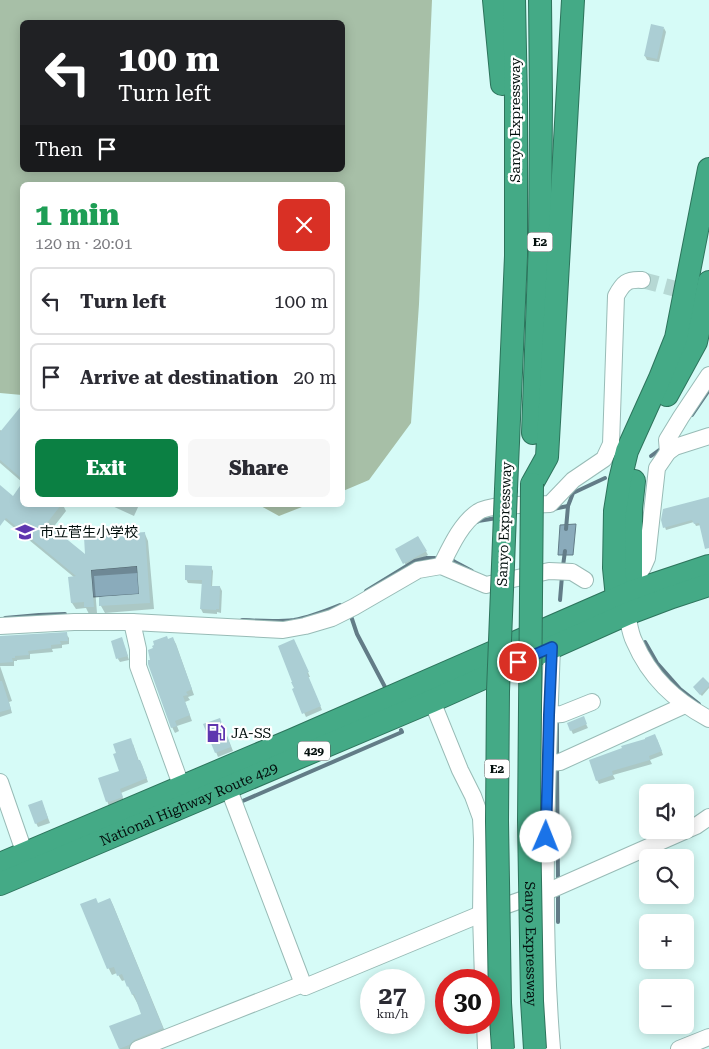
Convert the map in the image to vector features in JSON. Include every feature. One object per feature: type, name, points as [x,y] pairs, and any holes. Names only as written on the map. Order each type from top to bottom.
[{"type":"highway","points":[[494,0],[516,256]]},
{"type":"highway","name":"Sanyo Expressway","points":[[503,1049],[500,993],[497,811],[498,690],[516,256],[514,0]]},
{"type":"highway","name":"Sanyo Expressway","points":[[534,1049],[529,820],[532,484],[540,240],[540,0]]},
{"type":"highway","points":[[532,484],[547,457],[573,0]]},
{"type":"highway","points":[[627,597],[614,568],[615,511],[620,480],[627,451],[676,338],[709,169]]},
{"type":"highway","points":[[627,597],[631,509],[634,482],[641,450],[650,425],[696,342],[709,282]]},
{"type":"highway","name":"National Highway Route 429","points":[[0,884],[28,862],[185,795],[292,740],[627,597],[709,566]]},
{"type":"highway","name":"National Highway Route 429","points":[[185,795],[232,798],[432,701],[552,647],[627,597],[672,597],[709,585]]},
{"type":"highway","name":"National Highway Route 429","points":[[0,864],[28,862]]},
{"type":"street","points":[[441,566],[450,546],[466,522],[478,512],[491,507],[550,504],[573,480],[604,459],[611,444],[616,296],[622,285],[632,279],[642,280]]},
{"type":"street","points":[[709,375],[667,440],[667,448],[657,468],[646,558],[627,597],[633,639],[648,666],[664,688],[685,705],[709,719]]},
{"type":"street","points":[[667,448],[709,436]]},
{"type":"street","points":[[0,626],[74,622],[132,622],[283,630],[332,618],[418,570],[441,566],[486,585],[549,571],[572,572],[585,580]]},
{"type":"street","points":[[132,622],[138,649],[138,666],[185,795]]},
{"type":"street","points":[[552,647],[555,715],[550,1023],[552,1049]]},
{"type":"street","points":[[432,701],[481,818],[483,969]]},
{"type":"street","points":[[555,715],[592,702]]},
{"type":"street","points":[[554,763],[685,705]]},
{"type":"street","points":[[0,782],[28,862]]},
{"type":"street","points":[[232,798],[299,986]]},
{"type":"street","points":[[138,1049],[299,986],[305,987],[481,914],[553,889],[696,826],[709,817]]},
{"type":"street","points":[[485,1034],[486,1049]]},
{"type":"street","points":[[680,1049],[709,1037]]},
{"type":"green space","points":[[0,0],[432,0],[419,304],[411,423],[369,480],[345,490],[345,182],[20,182],[20,395],[0,393]]},
{"type":"green space","points":[[263,507],[302,507],[279,516]]},
{"type":"water","points":[[576,524],[573,555],[558,555],[560,525]]},
{"type":"water","points":[[137,566],[139,594],[93,597],[91,570]]},
{"type":"building","points":[[651,24],[664,27],[657,59],[644,56]]},
{"type":"building","points":[[20,407],[20,477],[0,460],[0,432]]},
{"type":"building","points":[[0,485],[13,496],[20,486],[20,507],[59,507],[47,523],[85,554],[84,537],[145,532],[150,603],[99,606],[99,597],[139,594],[137,566],[91,570],[94,607],[84,607],[84,602],[71,603],[68,577],[76,576],[6,518],[0,526]]},
{"type":"building","points":[[709,497],[709,548],[705,549],[699,523],[694,524],[692,520],[663,528],[661,520],[663,509]]},
{"type":"building","points":[[418,536],[427,551],[403,564],[395,549]]},
{"type":"building","points":[[185,565],[212,566],[211,586],[220,586],[219,609],[200,609],[202,580],[185,580]]},
{"type":"building","points":[[67,632],[68,641],[60,641],[61,644],[51,645],[51,648],[28,651],[29,655],[12,658],[13,662],[0,663],[0,636]]},
{"type":"building","points":[[167,636],[168,639],[173,637],[192,689],[186,692],[188,695],[183,696],[190,715],[175,721],[177,726],[171,728],[148,664],[148,660],[150,660],[148,650],[153,648],[153,641]]},
{"type":"building","points":[[122,637],[128,656],[116,659],[111,641]]},
{"type":"building","points":[[294,639],[309,672],[307,673],[321,706],[302,714],[278,646]]},
{"type":"building","points":[[703,677],[709,683],[709,686],[700,695],[693,687]]},
{"type":"building","points":[[0,681],[2,681],[11,709],[0,712]]},
{"type":"building","points":[[584,716],[587,724],[570,731],[567,723]]},
{"type":"building","points":[[220,718],[231,747],[215,753],[203,724]]},
{"type":"building","points":[[655,734],[662,751],[649,756],[650,760],[612,771],[613,775],[596,781],[589,760]]},
{"type":"building","points":[[131,738],[138,760],[140,760],[147,778],[120,789],[123,797],[106,802],[98,778],[119,771],[113,754],[116,753],[113,744]]},
{"type":"building","points":[[42,800],[48,818],[35,824],[28,805]]},
{"type":"building","points":[[96,898],[98,903],[110,898],[163,1028],[134,1040],[129,1045],[119,1049],[109,1026],[141,1014],[134,994],[132,995],[127,987],[122,974],[117,976],[114,967],[107,969],[80,904]]},
{"type":"waterway","points":[[692,415],[709,390]]},
{"type":"waterway","points":[[651,456],[662,448]]},
{"type":"waterway","points":[[553,509],[568,506],[573,493],[605,478]]},
{"type":"waterway","points":[[566,529],[568,506]]},
{"type":"waterway","points":[[477,522],[497,518]]},
{"type":"waterway","points":[[563,566],[565,551]]},
{"type":"waterway","points":[[366,591],[415,561],[435,558]]},
{"type":"waterway","points":[[451,559],[472,571]]},
{"type":"waterway","points":[[560,600],[562,576]]},
{"type":"waterway","points":[[242,620],[294,620],[312,616],[340,605]]},
{"type":"waterway","points":[[350,613],[357,634],[385,687]]},
{"type":"waterway","points":[[5,618],[65,614]]},
{"type":"waterway","points":[[645,642],[657,663],[680,689],[699,704]]},
{"type":"waterway","points":[[557,719],[557,757]]},
{"type":"waterway","points":[[238,803],[402,732],[401,730]]},
{"type":"waterway","points":[[557,766],[558,882]]},
{"type":"waterway","points":[[558,891],[558,922]]},
{"type":"tunnel","points":[[642,280],[695,294]]},
{"type":"place","name":"市立菅生小学校","points":[[25,532]]},
{"type":"place","name":"JA-SS","points":[[216,733]]},
{"type":"route","points":[[518,662],[552,647],[546,837]]}]
